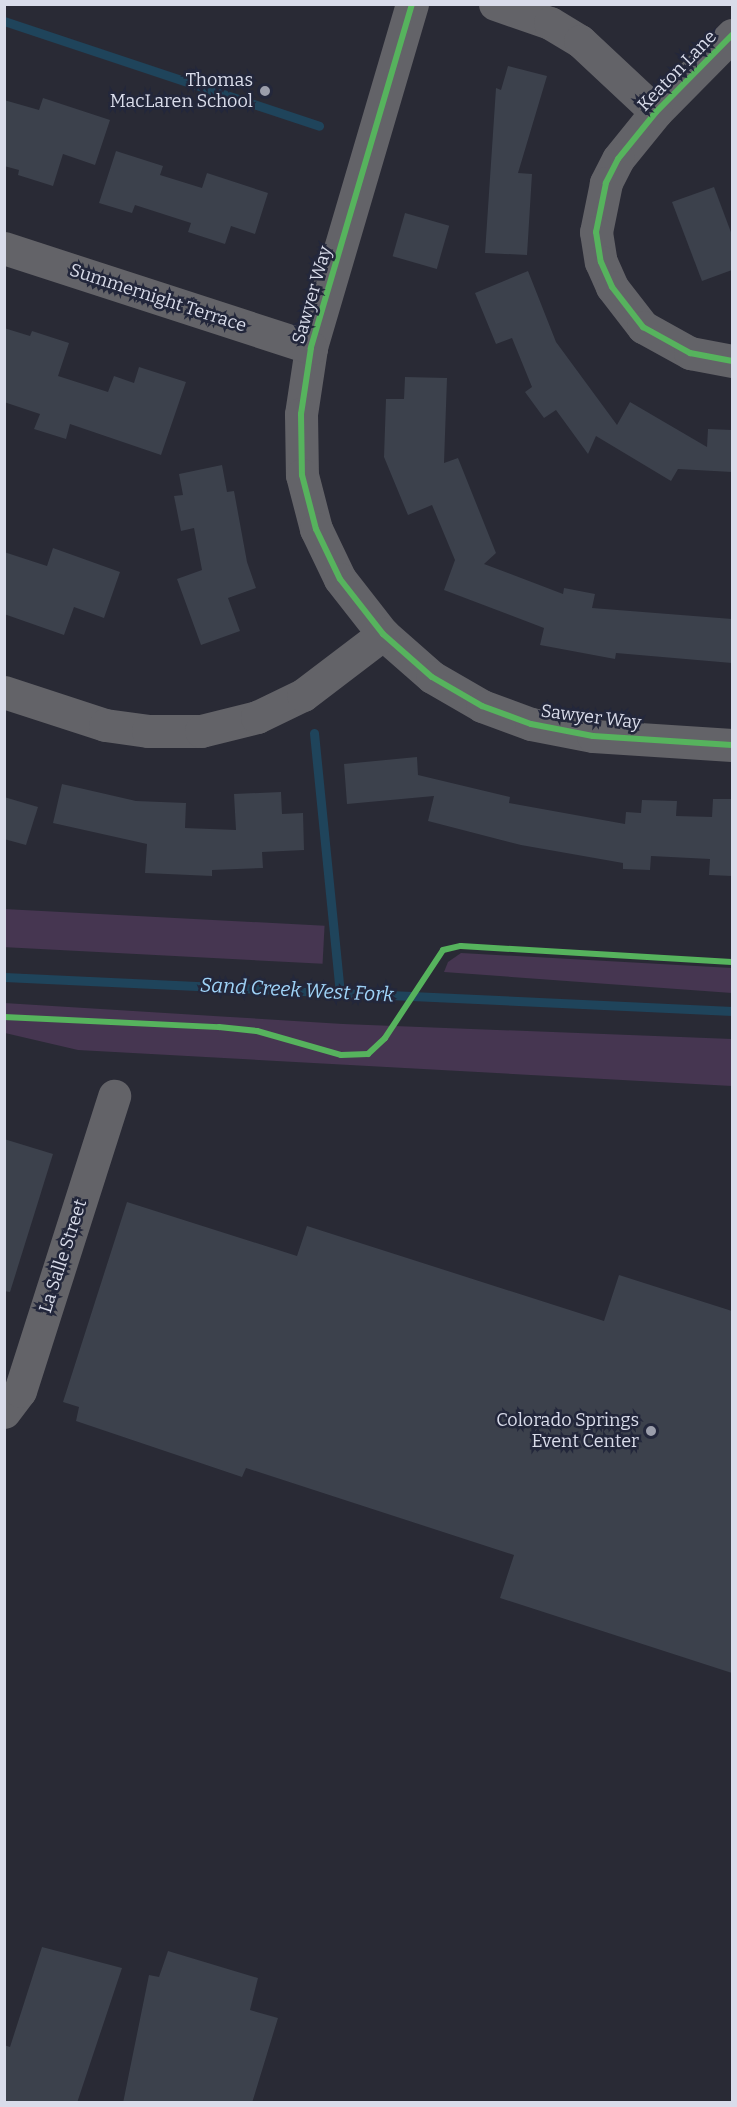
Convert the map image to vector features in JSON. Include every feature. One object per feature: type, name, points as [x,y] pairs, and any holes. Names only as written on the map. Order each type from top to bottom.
[{"type":"street","name":"Sawyer Way","points":[[412,4],[311,348],[301,414],[302,475],[316,529],[340,579],[383,634],[432,677],[482,706],[531,724],[594,736],[732,744]]},
{"type":"street","points":[[495,4],[550,22],[580,41],[656,112]]},
{"type":"street","name":"Keaton Lane","points":[[732,35],[656,112],[618,159],[606,183],[596,232],[601,261],[625,307],[643,327],[690,353],[732,361]]},
{"type":"street","name":"Summernight Terrace","points":[[4,248],[311,348]]},
{"type":"street","points":[[4,692],[105,725],[148,731],[201,731],[257,717],[303,695],[383,634]]},
{"type":"street","name":"La Salle Street","points":[[4,1412],[20,1390],[114,1096]]},
{"type":"path","points":[[386,1038],[443,950]]},
{"type":"shaded area","points":[[4,909],[325,926],[323,964],[4,947]]},
{"type":"shaded area","points":[[461,953],[732,968],[732,993],[444,972],[448,962]]},
{"type":"shaded area","points":[[4,1003],[343,1024],[732,1039],[732,1086],[78,1050],[5,1033]]},
{"type":"building","points":[[508,66],[547,76],[518,173],[532,174],[527,255],[485,253],[496,88],[501,90]]},
{"type":"building","points":[[43,98],[110,120],[95,165],[63,154],[53,186],[18,175],[19,170],[4,166],[4,100],[39,110]]},
{"type":"building","points":[[116,151],[163,166],[160,175],[202,188],[207,173],[268,193],[255,234],[231,226],[225,244],[188,232],[191,223],[135,205],[132,213],[99,203]]},
{"type":"building","points":[[714,187],[732,235],[732,270],[702,281],[672,202]]},
{"type":"building","points":[[405,213],[449,226],[437,269],[393,256]]},
{"type":"building","points":[[528,271],[556,342],[617,425],[630,402],[707,447],[708,429],[732,430],[732,472],[678,469],[671,481],[596,436],[588,454],[556,410],[544,418],[525,392],[532,387],[512,338],[496,344],[475,293]]},
{"type":"building","points":[[4,328],[30,336],[32,331],[69,343],[58,376],[108,392],[114,376],[134,383],[139,367],[186,382],[161,455],[70,424],[66,439],[34,429],[40,414],[4,402]]},
{"type":"building","points":[[405,377],[447,378],[444,463],[458,458],[496,553],[484,564],[563,594],[564,588],[595,594],[592,608],[732,619],[732,663],[616,653],[615,659],[540,645],[544,628],[444,590],[455,560],[432,505],[408,515],[384,457],[386,399],[404,399]]},
{"type":"building","points":[[222,465],[227,492],[234,491],[247,562],[256,588],[228,598],[240,631],[201,645],[177,579],[202,570],[194,528],[181,531],[174,496],[183,495],[179,474]]},
{"type":"building","points":[[53,548],[120,572],[104,618],[74,607],[64,635],[4,614],[4,552],[47,566]]},
{"type":"building","points":[[417,757],[418,775],[510,797],[509,803],[625,824],[626,812],[641,813],[642,800],[677,801],[676,816],[712,817],[713,799],[732,799],[732,876],[709,875],[710,859],[651,856],[650,870],[623,869],[623,863],[521,845],[428,821],[434,796],[347,804],[344,764]]},
{"type":"building","points":[[62,784],[136,801],[186,803],[185,828],[236,830],[234,794],[281,792],[282,814],[303,813],[304,850],[262,852],[263,868],[212,870],[212,876],[145,873],[147,844],[53,823]]},
{"type":"building","points":[[4,797],[38,807],[26,845],[4,839]]},
{"type":"building","points":[[4,1139],[53,1154],[10,1292],[4,1291]]},
{"type":"building","points":[[127,1202],[297,1256],[307,1226],[604,1321],[619,1275],[732,1311],[732,1673],[500,1598],[514,1555],[246,1468],[242,1477],[76,1421],[79,1407],[63,1402]]},
{"type":"building","points":[[42,1947],[122,1968],[77,2103],[4,2103],[4,2045],[10,2047]]},
{"type":"building","points":[[168,1951],[258,1978],[250,2010],[278,2018],[252,2103],[123,2103],[149,1975],[159,1977]]},
{"type":"waterway","points":[[4,21],[319,126]]},
{"type":"waterway","points":[[314,733],[340,992]]},
{"type":"waterway","name":"Sand Creek West Fork","points":[[4,977],[732,1011]]},
{"type":"cycle path","points":[[412,4],[311,348],[301,414],[302,475],[316,529],[340,579],[383,634],[432,677],[482,706],[531,724],[593,736],[732,745]]},
{"type":"cycle path","points":[[732,35],[656,112],[618,159],[606,183],[596,232],[601,262],[612,287],[643,327],[690,353],[732,361]]},
{"type":"cycle path","points":[[4,1017],[219,1027],[257,1031],[341,1055],[368,1054],[385,1038],[443,950],[461,946],[732,962]]},
{"type":"place","name":"Thomas MacLaren School","points":[[265,91]]},
{"type":"place","name":"Colorado Springs Event Center","points":[[651,1431]]}]
